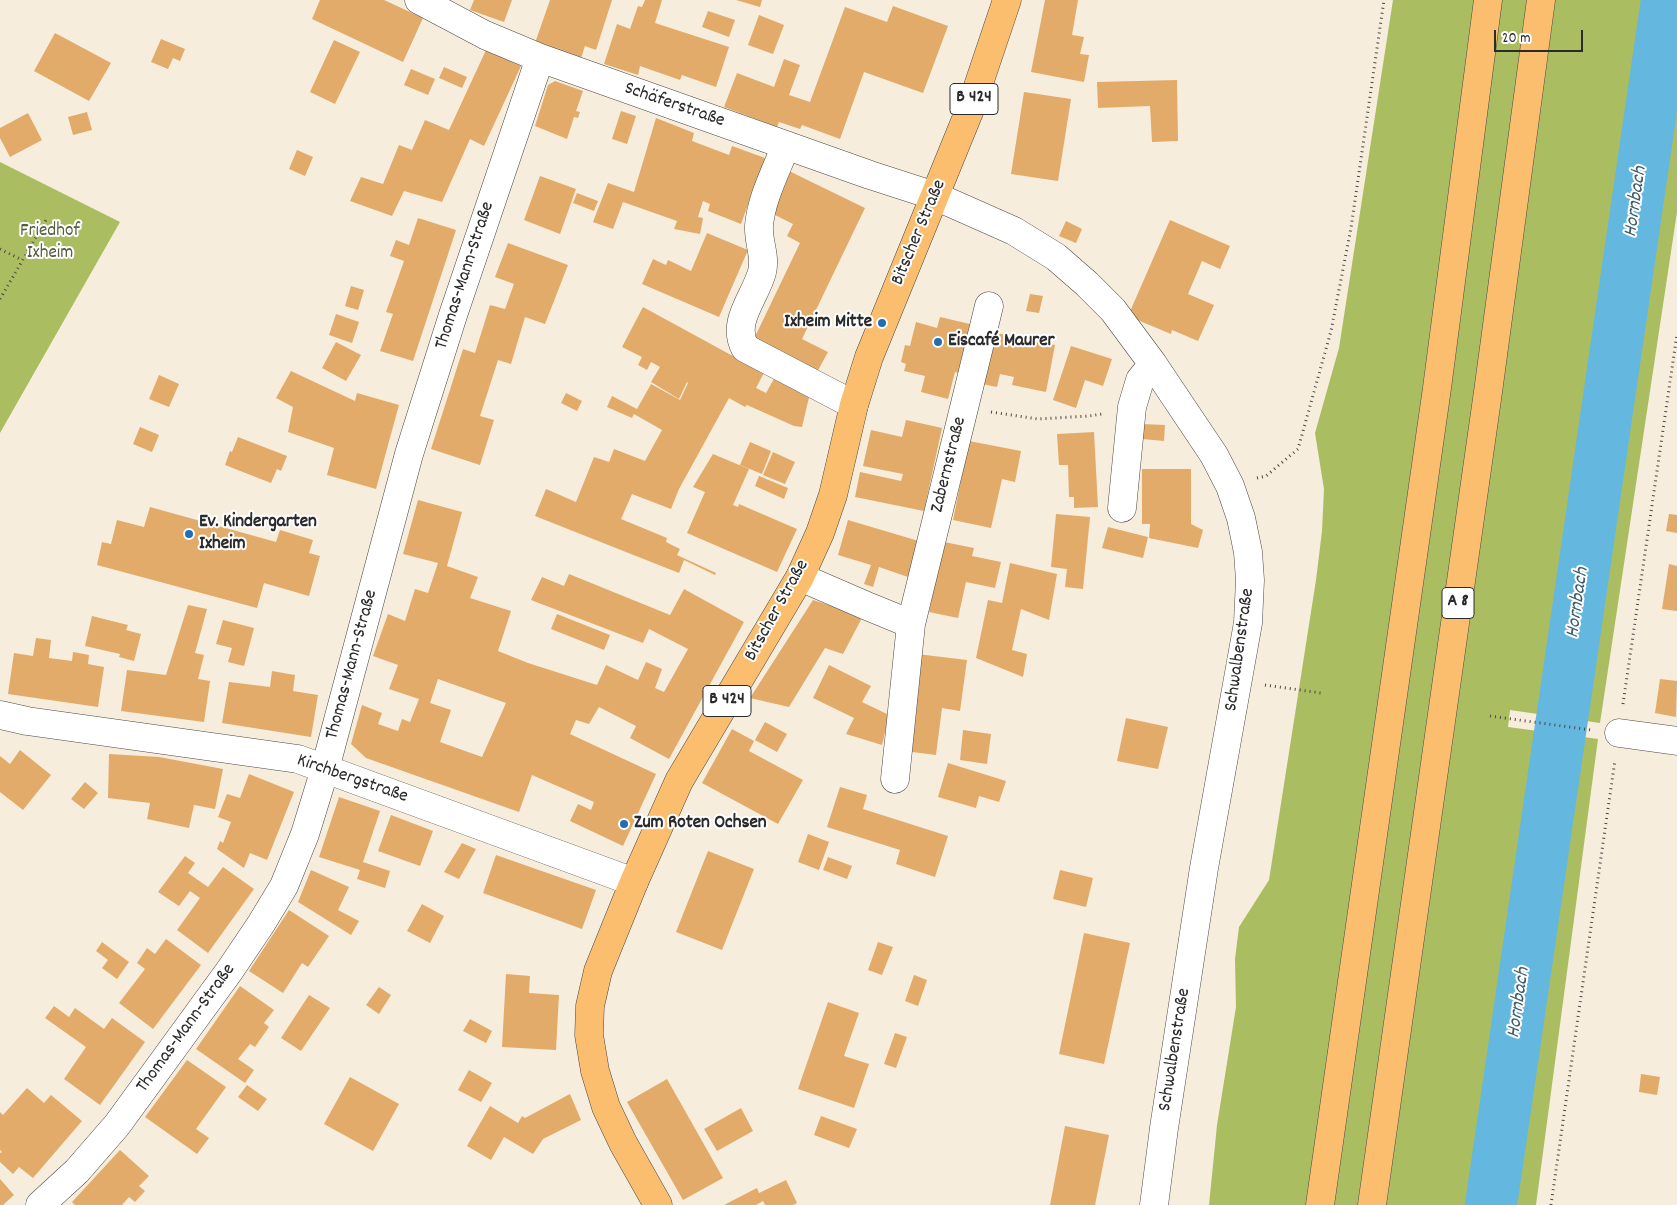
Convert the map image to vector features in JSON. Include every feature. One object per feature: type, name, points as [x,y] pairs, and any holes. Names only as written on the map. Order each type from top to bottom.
[{"type":"main road","name":"Bitscher Straße","points":[[658,1205],[623,1143],[606,1107],[595,1071],[589,1035],[590,1006],[598,971],[634,882],[680,781],[800,577],[820,533],[833,495],[854,405],[882,323],[936,196],[971,107],[1007,0]]},
{"type":"main road","points":[[1320,1205],[1437,388],[1488,0]]},
{"type":"main road","name":"A 8","points":[[1372,1205],[1488,392],[1541,0]]},
{"type":"street","name":"Schäferstraße","points":[[419,0],[485,35],[540,58],[936,196]]},
{"type":"street","name":"Thomas-Mann-Straße","points":[[40,1205],[77,1171],[118,1125],[261,924],[284,886],[305,834],[326,769],[409,454],[453,315],[540,58]]},
{"type":"street","points":[[786,145],[761,211],[759,229],[764,257],[762,272],[743,315],[740,332],[742,342],[746,348],[854,405]]},
{"type":"street","name":"Schwalbenstraße","points":[[936,196],[1014,232],[1056,257],[1113,310],[1214,455],[1230,486],[1241,518],[1248,552],[1250,580],[1248,623],[1204,868],[1154,1205]]},
{"type":"street","name":"Zabernstraße","points":[[895,779],[911,624],[989,306]]},
{"type":"street","points":[[1122,508],[1132,408],[1140,380],[1152,364]]},
{"type":"street","points":[[800,577],[911,624]]},
{"type":"street","name":"Kirchbergstraße","points":[[0,715],[27,721],[298,759],[634,882]]},
{"type":"street","points":[[1608,732],[1677,740]]},
{"type":"path","points":[[1230,486],[1266,476],[1298,450],[1331,331],[1351,228],[1384,0]]},
{"type":"path","points":[[0,299],[46,220]]},
{"type":"path","points":[[0,249],[22,260]]},
{"type":"path","points":[[1551,1205],[1608,732],[1677,334]]},
{"type":"path","points":[[964,408],[1038,419],[1090,416],[1132,408]]},
{"type":"path","points":[[1238,681],[1321,693]]},
{"type":"path","points":[[1490,716],[1608,732]]},
{"type":"green space","points":[[1393,0],[1677,0],[1677,212],[1600,723],[1510,710],[1508,727],[1598,739],[1536,1205],[1209,1205],[1217,1125],[1236,1007],[1235,959],[1239,927],[1269,880],[1322,531],[1324,489],[1315,433],[1339,348]]},
{"type":"green space","name":"Friedhof Ixheim","points":[[0,162],[120,222],[0,433]]},
{"type":"building","points":[[320,0],[384,0],[423,18],[403,62],[312,19]]},
{"type":"building","points":[[474,0],[512,0],[504,22],[470,10]]},
{"type":"building","points":[[550,0],[612,0],[596,50],[585,46],[581,58],[535,43]]},
{"type":"building","points":[[645,0],[662,0],[655,23],[729,47],[716,87],[682,75],[680,80],[640,66],[638,75],[604,64],[617,24],[630,29],[638,6],[642,7]]},
{"type":"building","points":[[736,0],[762,0],[760,7]]},
{"type":"building","points":[[1045,0],[1078,0],[1072,35],[1084,37],[1080,54],[1089,55],[1084,82],[1031,72]]},
{"type":"building","points":[[893,6],[948,26],[923,93],[864,72],[840,139],[802,125],[800,129],[779,122],[777,127],[724,107],[737,73],[774,87],[784,59],[800,65],[789,95],[810,102],[845,7],[887,22]]},
{"type":"building","points":[[708,11],[735,20],[729,37],[702,27]]},
{"type":"building","points":[[759,15],[784,25],[773,54],[748,45]]},
{"type":"building","points":[[55,33],[111,63],[89,101],[34,71]]},
{"type":"building","points":[[161,39],[185,49],[180,61],[173,58],[168,69],[151,62]]},
{"type":"building","points":[[334,40],[360,52],[335,104],[310,92]]},
{"type":"building","points":[[486,50],[521,66],[484,146],[470,139],[442,202],[404,191],[392,216],[350,201],[361,177],[383,184],[399,145],[412,150],[425,120],[449,130]]},
{"type":"building","points":[[444,67],[467,77],[462,88],[439,78]]},
{"type":"building","points":[[411,69],[435,79],[428,95],[404,85]]},
{"type":"building","points":[[1177,80],[1178,141],[1152,142],[1150,106],[1098,108],[1097,82]]},
{"type":"building","points":[[555,81],[583,91],[576,111],[580,112],[578,118],[574,117],[567,139],[535,126],[548,85]]},
{"type":"building","points":[[1024,92],[1071,99],[1058,181],[1011,174]]},
{"type":"building","points":[[621,111],[636,116],[627,144],[612,139]]},
{"type":"building","points":[[87,112],[92,130],[73,135],[68,117]]},
{"type":"building","points":[[28,113],[42,140],[10,157],[0,138],[0,128]]},
{"type":"building","points":[[656,118],[694,133],[692,141],[729,155],[732,146],[765,158],[741,224],[708,211],[710,204],[703,201],[698,217],[703,218],[700,234],[674,229],[677,221],[623,202],[613,229],[593,222],[608,183],[634,192]]},
{"type":"building","points":[[297,150],[313,157],[305,176],[289,169]]},
{"type":"building","points":[[789,171],[865,208],[802,339],[828,352],[816,374],[752,343],[800,243],[787,236],[793,224],[769,212]]},
{"type":"building","points":[[540,176],[576,189],[560,234],[524,220]]},
{"type":"building","points":[[577,193],[598,201],[594,211],[573,203]]},
{"type":"building","points":[[418,218],[456,230],[413,361],[380,351],[393,314],[386,312],[404,261],[390,256],[396,240],[409,245]]},
{"type":"building","points":[[1170,220],[1230,246],[1220,269],[1202,261],[1188,294],[1214,305],[1198,341],[1172,330],[1171,334],[1128,316]]},
{"type":"building","points":[[1066,221],[1082,229],[1076,243],[1059,236]]},
{"type":"building","points":[[707,233],[748,250],[719,317],[642,284],[653,259],[666,265],[668,260],[691,271]]},
{"type":"building","points":[[508,243],[568,265],[545,324],[525,317],[511,364],[498,360],[480,416],[494,420],[480,465],[431,449],[463,349],[475,353],[490,305],[505,309],[514,284],[495,277]]},
{"type":"building","points":[[351,286],[364,290],[358,310],[345,306]]},
{"type":"building","points":[[1030,294],[1043,296],[1039,313],[1026,311]]},
{"type":"building","points":[[643,307],[764,373],[756,388],[766,393],[775,377],[810,393],[802,427],[794,426],[747,405],[745,407],[729,398],[679,489],[671,509],[632,494],[621,519],[667,538],[666,542],[680,549],[677,555],[716,573],[715,575],[684,560],[679,573],[535,516],[546,489],[576,502],[594,457],[609,462],[614,449],[645,461],[662,430],[634,414],[632,418],[607,407],[612,396],[637,409],[651,384],[680,400],[687,382],[679,399],[651,382],[660,367],[651,362],[647,370],[638,365],[642,357],[622,347]]},
{"type":"building","points":[[336,314],[359,322],[352,343],[329,335]]},
{"type":"building","points":[[940,317],[970,324],[958,373],[955,372],[948,399],[921,392],[925,376],[904,371],[906,364],[901,362],[905,345],[910,346],[916,322],[937,328]]},
{"type":"building","points":[[987,331],[1055,345],[1046,392],[1012,385],[1014,377],[1000,374],[997,387],[977,383]]},
{"type":"building","points":[[336,342],[361,355],[346,381],[322,368]]},
{"type":"building","points":[[1071,346],[1112,359],[1103,386],[1085,380],[1076,408],[1053,400]]},
{"type":"building","points":[[291,371],[355,401],[357,393],[399,405],[376,489],[327,475],[334,448],[288,432],[293,407],[276,398]]},
{"type":"building","points":[[159,375],[179,384],[169,407],[149,399]]},
{"type":"building","points":[[566,393],[582,401],[577,411],[561,403]]},
{"type":"building","points":[[906,420],[942,428],[924,511],[855,497],[860,472],[901,481],[903,474],[863,466],[871,430],[902,437]]},
{"type":"building","points":[[1142,424],[1165,425],[1164,441],[1142,439]]},
{"type":"building","points":[[140,427],[159,435],[152,452],[133,444]]},
{"type":"building","points":[[1094,432],[1098,507],[1074,508],[1074,497],[1069,497],[1068,465],[1059,465],[1057,434]]},
{"type":"building","points":[[238,437],[287,456],[281,471],[277,469],[271,483],[225,465]]},
{"type":"building","points":[[969,441],[1021,451],[1015,482],[1002,479],[991,528],[953,520]]},
{"type":"building","points":[[750,442],[771,451],[762,474],[740,465]]},
{"type":"building","points":[[773,452],[795,462],[785,484],[763,475]]},
{"type":"building","points":[[713,454],[749,469],[733,505],[738,507],[739,504],[797,529],[777,572],[687,533],[705,492],[693,487]]},
{"type":"building","points":[[1142,469],[1191,469],[1191,524],[1203,530],[1198,548],[1149,538],[1150,524],[1142,524]]},
{"type":"building","points":[[759,476],[788,488],[784,499],[755,486]]},
{"type":"building","points":[[418,500],[462,512],[447,566],[478,577],[470,598],[511,611],[498,651],[528,663],[597,685],[606,665],[638,680],[646,662],[662,669],[655,688],[664,692],[688,649],[649,629],[643,643],[531,600],[542,577],[564,586],[569,574],[670,615],[684,589],[744,622],[669,759],[630,738],[636,726],[599,707],[589,724],[576,720],[570,734],[656,774],[623,846],[570,821],[578,804],[591,810],[594,802],[532,775],[519,812],[366,758],[351,744],[362,705],[382,713],[378,724],[398,731],[402,719],[410,722],[419,699],[389,689],[398,665],[373,656],[388,614],[405,621],[415,589],[428,593],[438,563],[403,554]],"holes":[[[438,679],[506,703],[482,757],[440,742],[451,710],[430,703]]]},
{"type":"building","points":[[150,507],[276,542],[280,530],[313,540],[309,553],[320,556],[309,596],[264,583],[257,608],[97,565],[102,542],[111,544],[117,520],[144,527]]},
{"type":"building","points":[[1056,514],[1090,517],[1083,589],[1065,587],[1067,569],[1051,567]]},
{"type":"building","points":[[1669,514],[1677,515],[1677,533],[1666,531]]},
{"type":"building","points":[[848,520],[922,542],[911,578],[879,567],[873,587],[864,584],[871,565],[838,555]]},
{"type":"building","points":[[1108,527],[1148,537],[1143,558],[1102,548]]},
{"type":"building","points":[[944,542],[974,548],[972,556],[1001,562],[995,588],[966,582],[958,618],[929,612]]},
{"type":"building","points":[[1010,563],[1057,574],[1049,620],[1021,609],[1012,650],[1027,654],[1023,677],[976,658],[988,600],[1002,603]]},
{"type":"building","points":[[1669,564],[1677,566],[1677,611],[1662,609]]},
{"type":"building","points":[[813,600],[863,616],[843,654],[825,648],[789,707],[750,698]]},
{"type":"building","points":[[188,605],[207,609],[195,653],[204,655],[198,679],[210,681],[204,722],[121,711],[127,670],[166,675]]},
{"type":"building","points":[[557,614],[610,635],[604,650],[551,629]]},
{"type":"building","points":[[92,616],[128,625],[126,630],[141,634],[134,661],[119,657],[120,654],[85,646]]},
{"type":"building","points":[[223,620],[254,628],[244,666],[228,662],[232,648],[216,644]]},
{"type":"building","points":[[36,638],[51,640],[49,658],[72,661],[73,652],[89,655],[88,664],[104,667],[98,707],[8,694],[14,653],[33,656]]},
{"type":"building","points":[[917,654],[967,660],[960,711],[942,708],[936,755],[904,751]]},
{"type":"building","points":[[829,665],[871,686],[862,702],[889,715],[882,745],[846,734],[854,718],[813,698]]},
{"type":"building","points":[[272,671],[295,675],[293,691],[318,695],[311,737],[222,723],[229,682],[270,687]]},
{"type":"building","points":[[1660,679],[1677,681],[1676,717],[1655,713]]},
{"type":"building","points":[[1126,718],[1168,727],[1158,769],[1117,761]]},
{"type":"building","points":[[765,722],[787,734],[777,752],[755,740]]},
{"type":"building","points":[[732,729],[754,741],[749,751],[803,780],[778,824],[702,783]]},
{"type":"building","points":[[963,730],[991,734],[987,764],[960,760]]},
{"type":"building","points":[[20,750],[51,775],[23,810],[0,792],[0,756],[10,764]]},
{"type":"building","points":[[109,754],[159,757],[223,769],[215,809],[194,805],[189,828],[147,819],[150,803],[108,798]]},
{"type":"building","points":[[948,763],[1006,781],[999,802],[979,796],[976,808],[938,797]]},
{"type":"building","points":[[249,774],[294,792],[267,860],[250,853],[244,868],[217,849],[220,841],[223,843],[231,822],[218,817],[227,794],[240,798]]},
{"type":"building","points":[[85,782],[98,793],[84,809],[71,799]]},
{"type":"building","points":[[840,787],[867,795],[863,809],[948,836],[935,877],[896,864],[900,850],[827,827]]},
{"type":"building","points":[[339,797],[380,811],[363,862],[390,871],[385,888],[357,879],[360,870],[319,857]]},
{"type":"building","points":[[391,815],[433,831],[420,866],[378,851]]},
{"type":"building","points":[[808,834],[829,842],[819,870],[798,862]]},
{"type":"building","points":[[462,843],[476,849],[459,879],[444,872]]},
{"type":"building","points":[[708,851],[754,869],[722,950],[676,932]]},
{"type":"building","points":[[496,855],[596,890],[582,929],[483,893]]},
{"type":"building","points":[[185,856],[195,863],[188,873],[208,887],[223,867],[254,889],[208,953],[177,930],[200,898],[190,891],[179,906],[158,892]]},
{"type":"building","points":[[828,857],[852,866],[847,879],[823,870]]},
{"type":"building","points":[[311,870],[349,887],[338,910],[359,921],[351,935],[298,902]]},
{"type":"building","points":[[1060,870],[1093,878],[1086,907],[1053,899]]},
{"type":"building","points":[[422,904],[444,916],[430,943],[407,931]]},
{"type":"building","points":[[289,910],[329,936],[308,967],[302,963],[283,993],[249,971]]},
{"type":"building","points":[[1084,933],[1130,943],[1104,1064],[1059,1054]]},
{"type":"building","points":[[166,939],[201,965],[153,1029],[119,1003],[145,969],[137,963],[147,948],[155,954]]},
{"type":"building","points":[[102,942],[129,962],[117,979],[102,968],[108,960],[96,951]]},
{"type":"building","points":[[878,942],[893,947],[882,975],[868,970]]},
{"type":"building","points":[[506,974],[530,976],[529,993],[559,995],[556,1050],[502,1047]]},
{"type":"building","points":[[914,975],[927,980],[918,1006],[905,1001]]},
{"type":"building","points":[[240,986],[274,1010],[264,1023],[269,1027],[255,1047],[250,1044],[238,1059],[254,1070],[245,1083],[196,1049]]},
{"type":"building","points":[[379,987],[391,995],[379,1014],[366,1005]]},
{"type":"building","points":[[309,995],[330,1008],[301,1051],[281,1038]]},
{"type":"building","points":[[828,1002],[859,1013],[844,1056],[869,1064],[854,1108],[798,1089]]},
{"type":"building","points":[[54,1006],[69,1017],[75,1008],[104,1029],[112,1018],[145,1042],[100,1105],[64,1079],[86,1047],[45,1018]]},
{"type":"building","points":[[470,1019],[492,1031],[486,1043],[463,1031]]},
{"type":"building","points":[[895,1033],[907,1037],[896,1068],[884,1064]]},
{"type":"building","points":[[187,1060],[226,1087],[196,1129],[209,1138],[197,1154],[145,1117]]},
{"type":"building","points":[[469,1070],[492,1083],[481,1102],[458,1090]]},
{"type":"building","points":[[1641,1074],[1660,1077],[1657,1095],[1639,1092]]},
{"type":"building","points":[[350,1077],[399,1104],[373,1151],[324,1124]]},
{"type":"building","points":[[667,1079],[723,1178],[683,1200],[627,1102]]},
{"type":"building","points":[[247,1085],[267,1099],[258,1111],[238,1097]]},
{"type":"building","points":[[27,1088],[44,1103],[51,1095],[82,1121],[33,1178],[19,1167],[13,1174],[0,1162],[0,1153],[2,1152],[0,1150],[0,1112],[3,1115]]},
{"type":"building","points":[[570,1094],[581,1120],[543,1139],[533,1154],[504,1137],[491,1160],[467,1146],[490,1106],[518,1123],[522,1116],[525,1118]]},
{"type":"building","points":[[741,1108],[753,1131],[717,1151],[704,1129]]},
{"type":"building","points":[[821,1116],[857,1129],[849,1148],[814,1135]]},
{"type":"building","points":[[1065,1126],[1109,1135],[1095,1205],[1050,1205]]},
{"type":"building","points":[[120,1150],[149,1176],[139,1186],[145,1191],[135,1202],[129,1197],[122,1205],[75,1205],[72,1202]]},
{"type":"building","points":[[0,1179],[14,1195],[3,1205],[0,1205]]},
{"type":"building","points":[[786,1180],[797,1203],[793,1205],[765,1205],[763,1201],[756,1205],[724,1205],[757,1188],[759,1193]]},
{"type":"waterway","name":"Hornbach","points":[[1491,1205],[1667,0]]},
{"type":"place","name":"Ixheim Mitte","points":[[882,323]]},
{"type":"place","name":"Eiscafé Maurer","points":[[938,342]]},
{"type":"place","name":"Ev. Kindergarten Ixheim","points":[[189,534]]},
{"type":"place","name":"Zum Roten Ochsen","points":[[624,824]]}]
